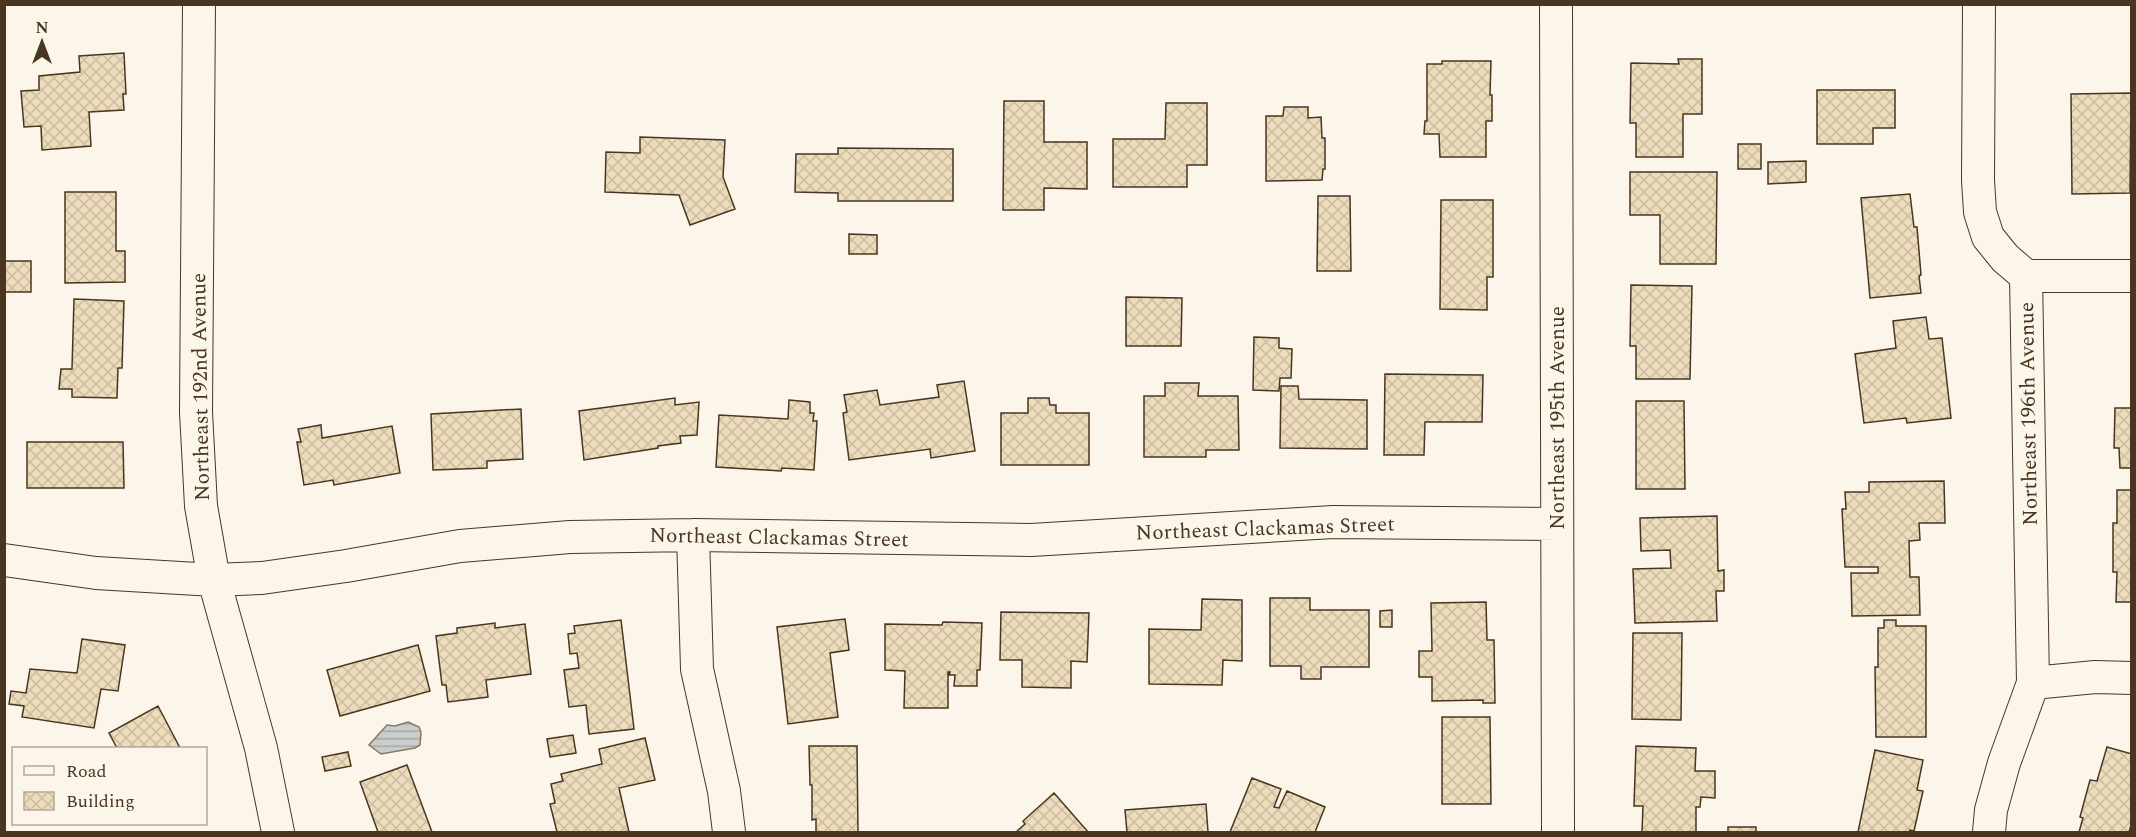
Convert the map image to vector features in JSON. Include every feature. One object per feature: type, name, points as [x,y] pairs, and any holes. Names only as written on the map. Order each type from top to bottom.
[{"type":"street","name":"Northeast 192nd Avenue","points":[[200,4],[196,412],[201,506],[214,580],[261,748],[278,832]]},
{"type":"street","name":"Northeast 195th Avenue","points":[[1556,4],[1558,832]]},
{"type":"street","name":"Northeast 196th Avenue","points":[[1979,4],[1978,180],[1980,212],[1988,237],[2005,258],[2026,276],[2033,683],[2004,763],[1991,810],[1989,832]]},
{"type":"street","points":[[2026,276],[2132,276]]},
{"type":"street","name":"Northeast Clackamas Street","points":[[4,560],[96,573],[214,580],[262,578],[460,546],[570,537],[693,535],[1031,540],[1333,522],[1557,524]]},
{"type":"street","points":[[693,535],[698,669],[724,791],[729,832]]},
{"type":"street","points":[[2033,683],[2095,677],[2132,678]]},
{"type":"shaded area","points":[[408,722],[419,727],[421,732],[420,745],[415,748],[381,754],[369,745],[387,725],[395,726]]},
{"type":"building","points":[[124,53],[126,94],[123,94],[124,110],[89,112],[91,146],[42,150],[41,126],[24,127],[21,91],[39,90],[39,76],[80,72],[79,56]]},
{"type":"building","points":[[1678,59],[1702,59],[1702,114],[1683,114],[1683,157],[1636,157],[1636,123],[1630,123],[1631,63],[1679,64]]},
{"type":"building","points":[[1442,61],[1491,61],[1492,121],[1486,121],[1486,157],[1440,157],[1439,134],[1424,134],[1425,121],[1427,121],[1427,64],[1442,64]]},
{"type":"building","points":[[1817,90],[1895,90],[1895,128],[1873,128],[1873,144],[1817,144]]},
{"type":"building","points":[[2131,93],[2130,193],[2072,194],[2071,94]]},
{"type":"building","points":[[1004,101],[1044,101],[1044,142],[1087,142],[1087,189],[1044,188],[1044,210],[1003,210]]},
{"type":"building","points":[[1166,103],[1207,103],[1207,165],[1187,165],[1187,187],[1113,187],[1113,139],[1165,139]]},
{"type":"building","points":[[1284,107],[1308,107],[1308,118],[1321,117],[1322,138],[1325,138],[1325,169],[1323,169],[1322,180],[1266,181],[1266,116],[1283,116]]},
{"type":"building","points":[[640,137],[725,140],[723,177],[735,209],[690,225],[679,195],[605,192],[606,152],[640,153]]},
{"type":"building","points":[[1738,144],[1761,144],[1761,169],[1738,169]]},
{"type":"building","points":[[838,148],[953,149],[953,201],[838,201],[838,193],[795,192],[796,154],[838,154]]},
{"type":"building","points":[[1806,161],[1806,182],[1768,184],[1768,162]]},
{"type":"building","points":[[1630,172],[1717,172],[1716,264],[1660,264],[1660,215],[1630,215]]},
{"type":"building","points":[[65,192],[116,192],[116,251],[125,251],[125,282],[65,283]]},
{"type":"building","points":[[1910,194],[1914,227],[1917,227],[1921,293],[1870,298],[1861,198]]},
{"type":"building","points":[[1318,196],[1350,196],[1351,271],[1317,271]]},
{"type":"building","points":[[1441,200],[1493,200],[1493,277],[1487,277],[1487,310],[1440,309]]},
{"type":"building","points":[[849,234],[877,235],[877,254],[849,254]]},
{"type":"building","points":[[4,261],[31,261],[31,292],[4,292]]},
{"type":"building","points":[[1631,285],[1692,286],[1690,379],[1636,379],[1636,346],[1630,346]]},
{"type":"building","points":[[1126,297],[1182,298],[1181,346],[1126,346]]},
{"type":"building","points":[[74,299],[124,301],[122,368],[118,368],[117,398],[72,397],[72,389],[59,389],[61,369],[72,369]]},
{"type":"building","points":[[1926,317],[1929,339],[1942,338],[1951,418],[1907,423],[1906,418],[1864,423],[1855,354],[1896,348],[1893,321]]},
{"type":"building","points":[[1254,337],[1279,338],[1279,348],[1292,349],[1291,378],[1280,378],[1279,391],[1253,390]]},
{"type":"building","points":[[1385,374],[1483,375],[1482,422],[1425,422],[1424,455],[1384,455]]},
{"type":"building","points":[[964,381],[975,451],[931,458],[930,449],[849,460],[843,413],[847,412],[844,395],[877,390],[880,405],[939,397],[937,385]]},
{"type":"building","points":[[1165,383],[1199,383],[1198,396],[1238,396],[1239,450],[1206,450],[1206,457],[1144,457],[1144,396],[1165,396]]},
{"type":"building","points":[[1281,386],[1298,386],[1299,399],[1367,400],[1367,449],[1280,448]]},
{"type":"building","points":[[675,398],[675,405],[699,402],[697,435],[680,436],[681,443],[584,460],[579,411]]},
{"type":"building","points":[[1028,398],[1049,398],[1050,405],[1056,405],[1056,413],[1089,413],[1089,465],[1001,465],[1001,413],[1028,413]]},
{"type":"building","points":[[789,400],[810,402],[810,413],[814,413],[813,421],[817,421],[814,470],[782,468],[781,471],[716,467],[719,415],[788,419]]},
{"type":"building","points":[[1636,401],[1684,401],[1685,489],[1636,489]]},
{"type":"building","points":[[2115,408],[2132,408],[2132,468],[2120,468],[2119,448],[2114,448]]},
{"type":"building","points":[[521,409],[523,459],[487,461],[487,468],[433,470],[431,414]]},
{"type":"building","points":[[321,425],[322,438],[392,426],[400,473],[334,485],[333,480],[304,485],[297,442],[301,442],[298,429]]},
{"type":"building","points":[[27,442],[123,442],[124,488],[27,488]]},
{"type":"building","points":[[1944,481],[1945,523],[1919,523],[1920,540],[1909,541],[1910,577],[1919,577],[1920,615],[1852,616],[1851,573],[1878,573],[1878,567],[1845,567],[1842,509],[1846,509],[1845,492],[1869,492],[1869,482]]},
{"type":"building","points":[[2117,490],[2132,490],[2132,602],[2116,602],[2117,572],[2113,572],[2113,523],[2117,523]]},
{"type":"building","points":[[1717,516],[1718,571],[1724,570],[1724,591],[1716,591],[1717,621],[1635,623],[1633,569],[1671,568],[1670,550],[1641,551],[1640,518]]},
{"type":"building","points":[[1270,598],[1310,598],[1310,610],[1369,610],[1369,667],[1321,667],[1321,679],[1301,679],[1301,666],[1270,666]]},
{"type":"building","points":[[1202,599],[1242,600],[1242,661],[1223,660],[1222,685],[1149,684],[1149,629],[1201,630]]},
{"type":"building","points":[[1486,602],[1487,640],[1494,640],[1495,703],[1483,703],[1483,700],[1432,701],[1432,677],[1419,677],[1419,651],[1432,651],[1431,603]]},
{"type":"building","points":[[1392,610],[1392,627],[1380,627],[1380,611]]},
{"type":"building","points":[[1001,612],[1089,613],[1087,662],[1071,661],[1071,688],[1022,687],[1022,660],[1000,660]]},
{"type":"building","points":[[845,619],[849,650],[830,653],[838,717],[788,724],[777,627]]},
{"type":"building","points":[[621,620],[634,729],[589,734],[586,705],[569,707],[564,670],[579,668],[577,653],[570,654],[568,634],[575,633],[574,626]]},
{"type":"building","points":[[1884,620],[1896,620],[1896,626],[1926,626],[1926,737],[1876,737],[1875,667],[1878,667],[1878,628],[1884,628]]},
{"type":"building","points":[[943,622],[982,623],[977,686],[954,686],[955,675],[949,675],[950,672],[948,672],[948,708],[904,708],[905,671],[885,670],[885,624],[942,625]]},
{"type":"building","points":[[495,623],[495,628],[525,624],[531,674],[486,680],[488,697],[448,702],[446,685],[442,685],[436,636],[457,633],[457,628]]},
{"type":"building","points":[[1633,633],[1682,633],[1681,720],[1632,719]]},
{"type":"building","points":[[82,639],[125,645],[118,691],[101,689],[94,728],[22,717],[24,706],[9,704],[11,691],[26,693],[30,669],[77,673]]},
{"type":"building","points":[[418,645],[430,691],[340,716],[327,670]]},
{"type":"building","points":[[158,706],[179,747],[116,747],[109,733]]},
{"type":"building","points":[[1442,717],[1490,717],[1491,804],[1442,804]]},
{"type":"building","points":[[573,735],[576,753],[550,757],[547,739]]},
{"type":"building","points":[[645,738],[655,780],[619,788],[629,832],[557,832],[550,804],[555,803],[551,784],[563,781],[561,774],[602,764],[599,749]]},
{"type":"building","points":[[809,746],[857,746],[858,832],[816,832],[816,819],[812,820]]},
{"type":"building","points":[[1636,746],[1696,748],[1695,771],[1715,771],[1715,798],[1701,797],[1700,807],[1696,807],[1696,832],[1642,832],[1643,806],[1634,806]]},
{"type":"building","points":[[2107,747],[2132,754],[2132,822],[2129,832],[2079,832],[2083,818],[2080,817],[2090,780],[2097,781]]},
{"type":"building","points":[[1875,750],[1923,760],[1917,790],[1923,791],[1914,831],[1858,832]]},
{"type":"building","points":[[348,752],[351,766],[325,771],[322,757]]},
{"type":"building","points":[[407,765],[432,832],[378,832],[360,782]]},
{"type":"building","points":[[1252,778],[1281,789],[1274,807],[1279,808],[1287,791],[1325,807],[1315,832],[1230,832]]},
{"type":"building","points":[[1054,793],[1088,832],[1016,832],[1025,824],[1023,821]]},
{"type":"building","points":[[1206,804],[1208,832],[1127,832],[1125,810]]},
{"type":"building","points":[[1728,827],[1756,827],[1756,832],[1728,832]]}]
